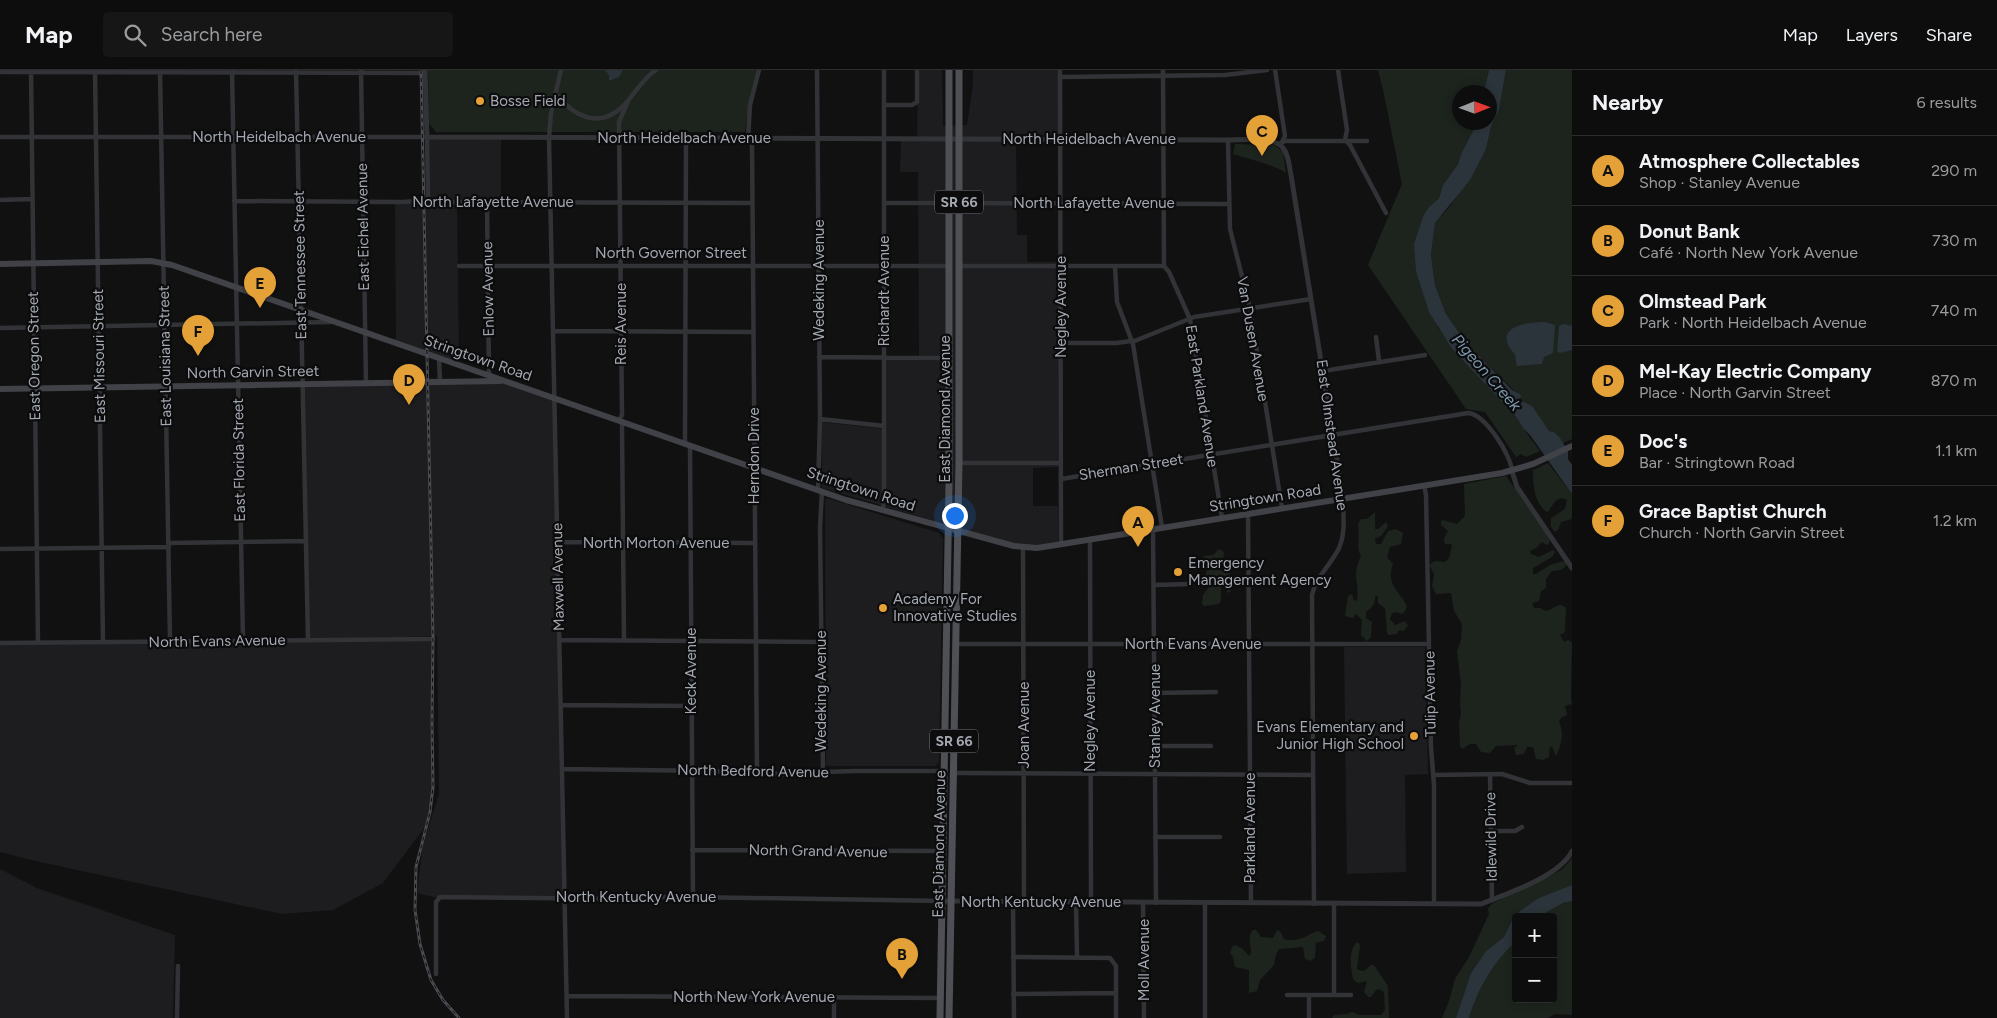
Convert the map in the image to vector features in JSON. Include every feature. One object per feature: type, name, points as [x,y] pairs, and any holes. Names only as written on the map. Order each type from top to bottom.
[{"type":"main road","name":"East Diamond Avenue","points":[[940,1018],[948,529],[949,70]]},
{"type":"main road","name":"East Diamond Avenue","points":[[949,1018],[959,463],[959,70]]},
{"type":"main road","points":[[0,264],[151,261],[164,263]]},
{"type":"main road","name":"Stringtown Road","points":[[164,263],[236,286],[506,382],[820,490],[958,532],[1023,547],[1037,548],[1512,471],[1572,446]]},
{"type":"main road","name":"North Garvin Street","points":[[0,389],[506,382]]},
{"type":"street","name":"Maxwell Avenue","points":[[561,70],[551,113],[549,137],[567,1018]]},
{"type":"street","points":[[608,116],[619,122],[628,101],[642,81],[656,70]]},
{"type":"street","name":"Herndon Drive","points":[[757,772],[750,105],[759,70]]},
{"type":"street","name":"Wedeking Avenue","points":[[817,70],[821,739],[823,772]]},
{"type":"street","name":"Richardt Avenue","points":[[881,510],[884,500],[884,70]]},
{"type":"street","points":[[884,106],[912,105],[917,102],[917,70]]},
{"type":"street","name":"Negley Avenue","points":[[1060,70],[1062,266],[1061,544]]},
{"type":"street","name":"East Parkland Avenue","points":[[1164,70],[1164,266],[1169,272],[1190,319],[1222,518]]},
{"type":"street","points":[[1060,77],[1226,75],[1267,70]]},
{"type":"street","name":"East Olmstead Avenue","points":[[1275,70],[1285,136],[1281,143],[1289,165],[1343,498],[1344,522],[1340,543],[1317,580],[1312,595],[1314,904]]},
{"type":"street","points":[[1338,70],[1347,130],[1345,140],[1350,145],[1386,213]]},
{"type":"street","name":"East Oregon Street","points":[[31,71],[38,642]]},
{"type":"street","name":"East Missouri Street","points":[[95,71],[102,642]]},
{"type":"street","name":"East Louisiana Street","points":[[160,71],[170,642]]},
{"type":"street","name":"East Florida Street","points":[[232,71],[243,640]]},
{"type":"street","name":"East Tennessee Street","points":[[296,71],[308,640]]},
{"type":"street","points":[[0,72],[425,71],[428,199]]},
{"type":"street","name":"East Eichel Avenue","points":[[361,72],[366,383]]},
{"type":"street","points":[[555,94],[580,115],[595,119],[608,116],[628,101]]},
{"type":"street","name":"Reis Avenue","points":[[619,122],[624,640]]},
{"type":"street","name":"North Heidelbach Avenue","points":[[0,137],[959,138],[1268,140],[1281,143],[1345,140],[1367,142]]},
{"type":"street","name":"Keck Avenue","points":[[686,138],[685,332],[690,543],[692,897]]},
{"type":"street","name":"Van Dusen Avenue","points":[[1228,140],[1230,229],[1250,308],[1282,508]]},
{"type":"street","name":"North Lafayette Avenue","points":[[234,202],[421,202],[428,199],[433,202],[487,203],[752,203]]},
{"type":"street","points":[[0,200],[32,200]]},
{"type":"street","points":[[884,202],[949,203]]},
{"type":"street","name":"Enlow Avenue","points":[[487,203],[489,375]]},
{"type":"street","name":"North Lafayette Avenue","points":[[959,203],[1228,204]]},
{"type":"street","name":"North Governor Street","points":[[459,266],[949,266]]},
{"type":"street","points":[[959,266],[1164,266]]},
{"type":"street","points":[[1115,267],[1117,302],[1132,341],[1162,528]]},
{"type":"street","points":[[1062,343],[1116,343],[1132,341],[1190,319],[1311,299]]},
{"type":"street","points":[[0,328],[336,322]]},
{"type":"street","points":[[553,330],[753,332]]},
{"type":"street","points":[[1376,337],[1379,362]]},
{"type":"street","points":[[1323,371],[1425,355]]},
{"type":"street","points":[[819,357],[949,358]]},
{"type":"street","points":[[440,358],[440,382]]},
{"type":"street","name":"Sherman Street","points":[[1061,479],[1468,413],[1479,416],[1484,422],[1510,459],[1512,471]]},
{"type":"street","points":[[820,419],[884,426]]},
{"type":"street","name":"Sherman Street","points":[[959,463],[1061,463]]},
{"type":"street","points":[[1512,471],[1517,487],[1572,568]]},
{"type":"street","name":"Tulip Avenue","points":[[1424,485],[1426,495],[1433,775],[1434,904]]},
{"type":"street","name":"Parkland Avenue","points":[[1248,514],[1251,903]]},
{"type":"street","name":"Stanley Avenue","points":[[1153,529],[1156,902]]},
{"type":"street","name":"Negley Avenue","points":[[1090,539],[1092,902]]},
{"type":"street","points":[[0,549],[101,548],[306,541]]},
{"type":"street","name":"North Morton Avenue","points":[[558,542],[755,544]]},
{"type":"street","name":"Joan Avenue","points":[[1023,547],[1024,902]]},
{"type":"street","points":[[1154,584],[1191,584]]},
{"type":"street","name":"North Evans Avenue","points":[[0,643],[433,639]]},
{"type":"street","points":[[560,640],[821,642]]},
{"type":"street","name":"North Evans Avenue","points":[[956,644],[1429,644]]},
{"type":"street","points":[[1154,693],[1216,692]]},
{"type":"street","points":[[561,705],[691,706]]},
{"type":"street","points":[[1155,746],[1211,746]]},
{"type":"street","name":"North Bedford Avenue","points":[[563,769],[692,770],[812,774],[823,772],[944,772]]},
{"type":"street","points":[[954,773],[1312,774]]},
{"type":"street","name":"Idlewild Drive","points":[[1490,774],[1492,900]]},
{"type":"street","points":[[1433,775],[1508,775],[1535,783],[1572,783]]},
{"type":"street","points":[[1491,831],[1515,831],[1522,827]]},
{"type":"street","points":[[1156,837],[1220,837]]},
{"type":"street","name":"North Grand Avenue","points":[[692,850],[944,851]]},
{"type":"street","name":"North Kentucky Avenue","points":[[436,974],[436,902],[440,897],[565,897],[634,900],[643,897],[692,897],[1013,902],[1474,904],[1492,900],[1554,871],[1566,862],[1572,851]]},
{"type":"street","points":[[1013,902],[1014,1018]]},
{"type":"street","points":[[1076,902],[1077,957]]},
{"type":"street","name":"Moll Avenue","points":[[1143,902],[1144,1018]]},
{"type":"street","points":[[1205,1018],[1206,903]]},
{"type":"street","points":[[1334,904],[1334,995]]},
{"type":"street","points":[[1013,957],[1108,957],[1116,966],[1116,1018]]},
{"type":"street","points":[[177,1018],[178,966]]},
{"type":"street","points":[[1014,994],[1116,993]]},
{"type":"street","points":[[1287,995],[1351,995]]},
{"type":"street","points":[[1309,1018],[1310,995]]},
{"type":"street","name":"North New York Avenue","points":[[567,996],[859,996],[941,998]]},
{"type":"street","points":[[834,997],[834,1018]]},
{"type":"shaded area","points":[[428,70],[758,70],[749,101],[745,132],[436,132],[429,123]]},
{"type":"shaded area","points":[[918,70],[942,70],[943,126],[967,125],[973,84],[973,70],[1059,70],[1059,135],[1016,136],[1017,235],[1027,235],[1027,262],[1059,262],[1058,467],[1033,468],[1033,506],[1058,506],[1058,542],[1036,546],[1013,544],[822,488],[821,422],[886,429],[886,357],[919,356],[918,172],[900,172],[901,140],[917,140]]},
{"type":"shaded area","points":[[1378,70],[1489,70],[1486,85],[1452,85],[1452,130],[1473,130],[1458,164],[1443,185],[1439,198],[1424,214],[1414,243],[1438,328],[1449,340],[1453,350],[1517,418],[1540,451],[1526,457],[1521,454],[1516,457],[1485,412],[1466,409],[1368,265],[1402,184]]},
{"type":"shaded area","points":[[1506,70],[1572,70],[1572,439],[1563,443],[1554,432],[1549,431],[1517,394],[1465,341],[1446,314],[1435,285],[1431,255],[1435,223],[1451,205],[1486,149],[1490,130],[1497,130],[1497,114]]},
{"type":"shaded area","points":[[427,137],[501,137],[501,203],[457,203],[459,365],[396,343],[395,202],[428,199]]},
{"type":"shaded area","points":[[1235,144],[1274,145],[1283,152],[1286,173],[1267,164],[1233,154]]},
{"type":"shaded area","points":[[428,378],[506,381],[554,398],[565,897],[438,898],[417,893],[423,844],[439,794],[437,636],[308,640],[303,384]]},
{"type":"shaded area","points":[[1548,463],[1572,494],[1572,519],[1561,522],[1558,530],[1555,532],[1551,527],[1551,518],[1565,509],[1567,500],[1558,499],[1548,512],[1545,511],[1538,502],[1533,482],[1533,470]]},
{"type":"shaded area","points":[[1506,476],[1550,538],[1549,544],[1547,545],[1542,542],[1530,551],[1531,554],[1539,557],[1553,550],[1555,552],[1552,557],[1533,568],[1533,574],[1550,565],[1564,561],[1567,563],[1561,570],[1552,571],[1546,579],[1546,588],[1541,591],[1539,601],[1532,603],[1534,608],[1546,611],[1559,605],[1566,608],[1565,632],[1560,635],[1564,642],[1568,640],[1572,642],[1572,704],[1565,706],[1567,715],[1561,718],[1559,722],[1562,738],[1557,754],[1555,755],[1553,748],[1550,746],[1549,757],[1543,760],[1536,759],[1533,747],[1527,747],[1524,754],[1516,755],[1514,748],[1518,745],[1496,746],[1490,753],[1481,752],[1476,744],[1470,744],[1462,749],[1460,746],[1461,684],[1457,651],[1461,640],[1462,624],[1454,611],[1451,593],[1436,594],[1432,586],[1434,574],[1430,566],[1432,562],[1445,562],[1449,558],[1452,546],[1451,544],[1445,544],[1444,538],[1448,531],[1441,525],[1441,522],[1442,520],[1457,524],[1465,516],[1464,484]]},
{"type":"shaded area","points":[[827,498],[939,533],[943,539],[939,762],[936,766],[826,765],[825,499]]},
{"type":"shaded area","points":[[1375,512],[1375,529],[1378,529],[1386,522],[1388,526],[1382,535],[1375,539],[1376,544],[1381,544],[1388,531],[1396,529],[1403,533],[1401,544],[1390,547],[1387,557],[1393,564],[1391,571],[1392,583],[1407,606],[1402,614],[1392,613],[1390,619],[1395,625],[1405,621],[1408,625],[1404,631],[1399,630],[1397,634],[1389,635],[1387,633],[1385,608],[1378,603],[1378,596],[1375,596],[1373,605],[1366,612],[1366,618],[1372,622],[1371,637],[1367,641],[1361,635],[1362,620],[1356,614],[1353,618],[1345,616],[1348,596],[1352,594],[1354,601],[1357,600],[1358,594],[1356,574],[1361,557],[1358,524],[1361,519],[1367,519]]},
{"type":"shaded area","points":[[1219,549],[1224,552],[1223,561],[1232,578],[1232,589],[1229,593],[1227,592],[1226,586],[1223,584],[1221,586],[1221,601],[1219,604],[1204,606],[1202,604],[1203,595],[1210,586],[1205,579],[1207,569],[1203,558],[1204,556],[1213,555]]},
{"type":"shaded area","points":[[432,641],[433,794],[425,827],[383,883],[333,910],[282,914],[0,852],[0,644]]},
{"type":"shaded area","points":[[1344,647],[1425,647],[1428,774],[1405,775],[1406,872],[1347,874]]},
{"type":"shaded area","points":[[1572,858],[1572,885],[1518,913],[1512,913],[1512,920],[1504,937],[1486,951],[1471,973],[1456,1018],[1442,1018],[1455,979],[1469,957],[1489,914],[1488,908],[1493,903],[1563,869]]},
{"type":"shaded area","points":[[0,869],[37,888],[175,935],[173,1018],[0,1018]]},
{"type":"shaded area","points":[[1572,901],[1572,1015],[1556,1014],[1547,1018],[1469,1018],[1487,976],[1512,945],[1512,1003],[1557,1003],[1557,913],[1545,913],[1563,903]]},
{"type":"shaded area","points":[[1253,930],[1256,930],[1261,937],[1273,938],[1277,930],[1280,931],[1284,939],[1289,940],[1301,938],[1318,931],[1326,936],[1324,941],[1316,943],[1315,958],[1310,961],[1305,959],[1303,947],[1279,949],[1274,965],[1260,980],[1257,991],[1249,993],[1249,970],[1235,967],[1230,953],[1235,945],[1243,949],[1249,956],[1251,954],[1250,939]]},
{"type":"shaded area","points":[[1356,943],[1359,943],[1360,946],[1358,970],[1364,971],[1371,965],[1374,965],[1388,986],[1389,1018],[1332,1018],[1334,1015],[1352,1012],[1360,1015],[1381,1015],[1385,1010],[1384,992],[1379,989],[1371,997],[1368,997],[1364,992],[1367,981],[1358,983],[1353,979],[1351,955]]},
{"type":"water","points":[[605,70],[623,70],[619,77],[609,80],[609,75]]},
{"type":"water","points":[[1489,70],[1506,70],[1497,114],[1497,85],[1486,85]]},
{"type":"water","name":"Pigeon Creek","points":[[1473,130],[1490,130],[1486,149],[1470,180],[1435,223],[1431,255],[1435,285],[1446,314],[1465,341],[1512,390],[1521,395],[1520,400],[1532,406],[1549,431],[1554,432],[1560,438],[1568,451],[1568,459],[1572,465],[1572,494],[1517,418],[1453,350],[1429,312],[1416,271],[1414,243],[1424,214],[1439,198],[1443,185],[1458,164]]},
{"type":"water","points":[[1545,322],[1555,325],[1553,353],[1544,357],[1542,364],[1517,366],[1515,355],[1507,341],[1507,335],[1520,325]]},
{"type":"water","points":[[1564,324],[1572,326],[1572,350],[1560,353],[1557,351],[1559,326]]},
{"type":"water","points":[[1572,885],[1572,901],[1563,903],[1545,913],[1518,913],[1539,898]]},
{"type":"water","points":[[1512,920],[1512,945],[1487,976],[1469,1018],[1456,1018],[1471,973],[1486,951],[1504,937]]},
{"type":"railway","points":[[421,70],[433,639],[433,787],[430,812],[416,867],[415,910],[420,944],[431,980],[443,1000],[459,1018]]},
{"type":"place","name":"Bosse Field","points":[[480,101]]},
{"type":"place","name":"Olmstead Park","points":[[1262,156]]},
{"type":"place","name":"Doc's","points":[[260,308]]},
{"type":"place","name":"Grace Baptist Church","points":[[198,356]]},
{"type":"place","name":"Mel-Kay Electric Company","points":[[409,405]]},
{"type":"place","name":"Atmosphere Collectables","points":[[1138,547]]},
{"type":"place","name":"Emergency Management Agency","points":[[1178,572]]},
{"type":"place","name":"Academy For Innovative Studies","points":[[883,608]]},
{"type":"place","name":"Evans Elementary and Junior High School","points":[[1414,736]]},
{"type":"place","name":"Donut Bank","points":[[902,979]]}]
